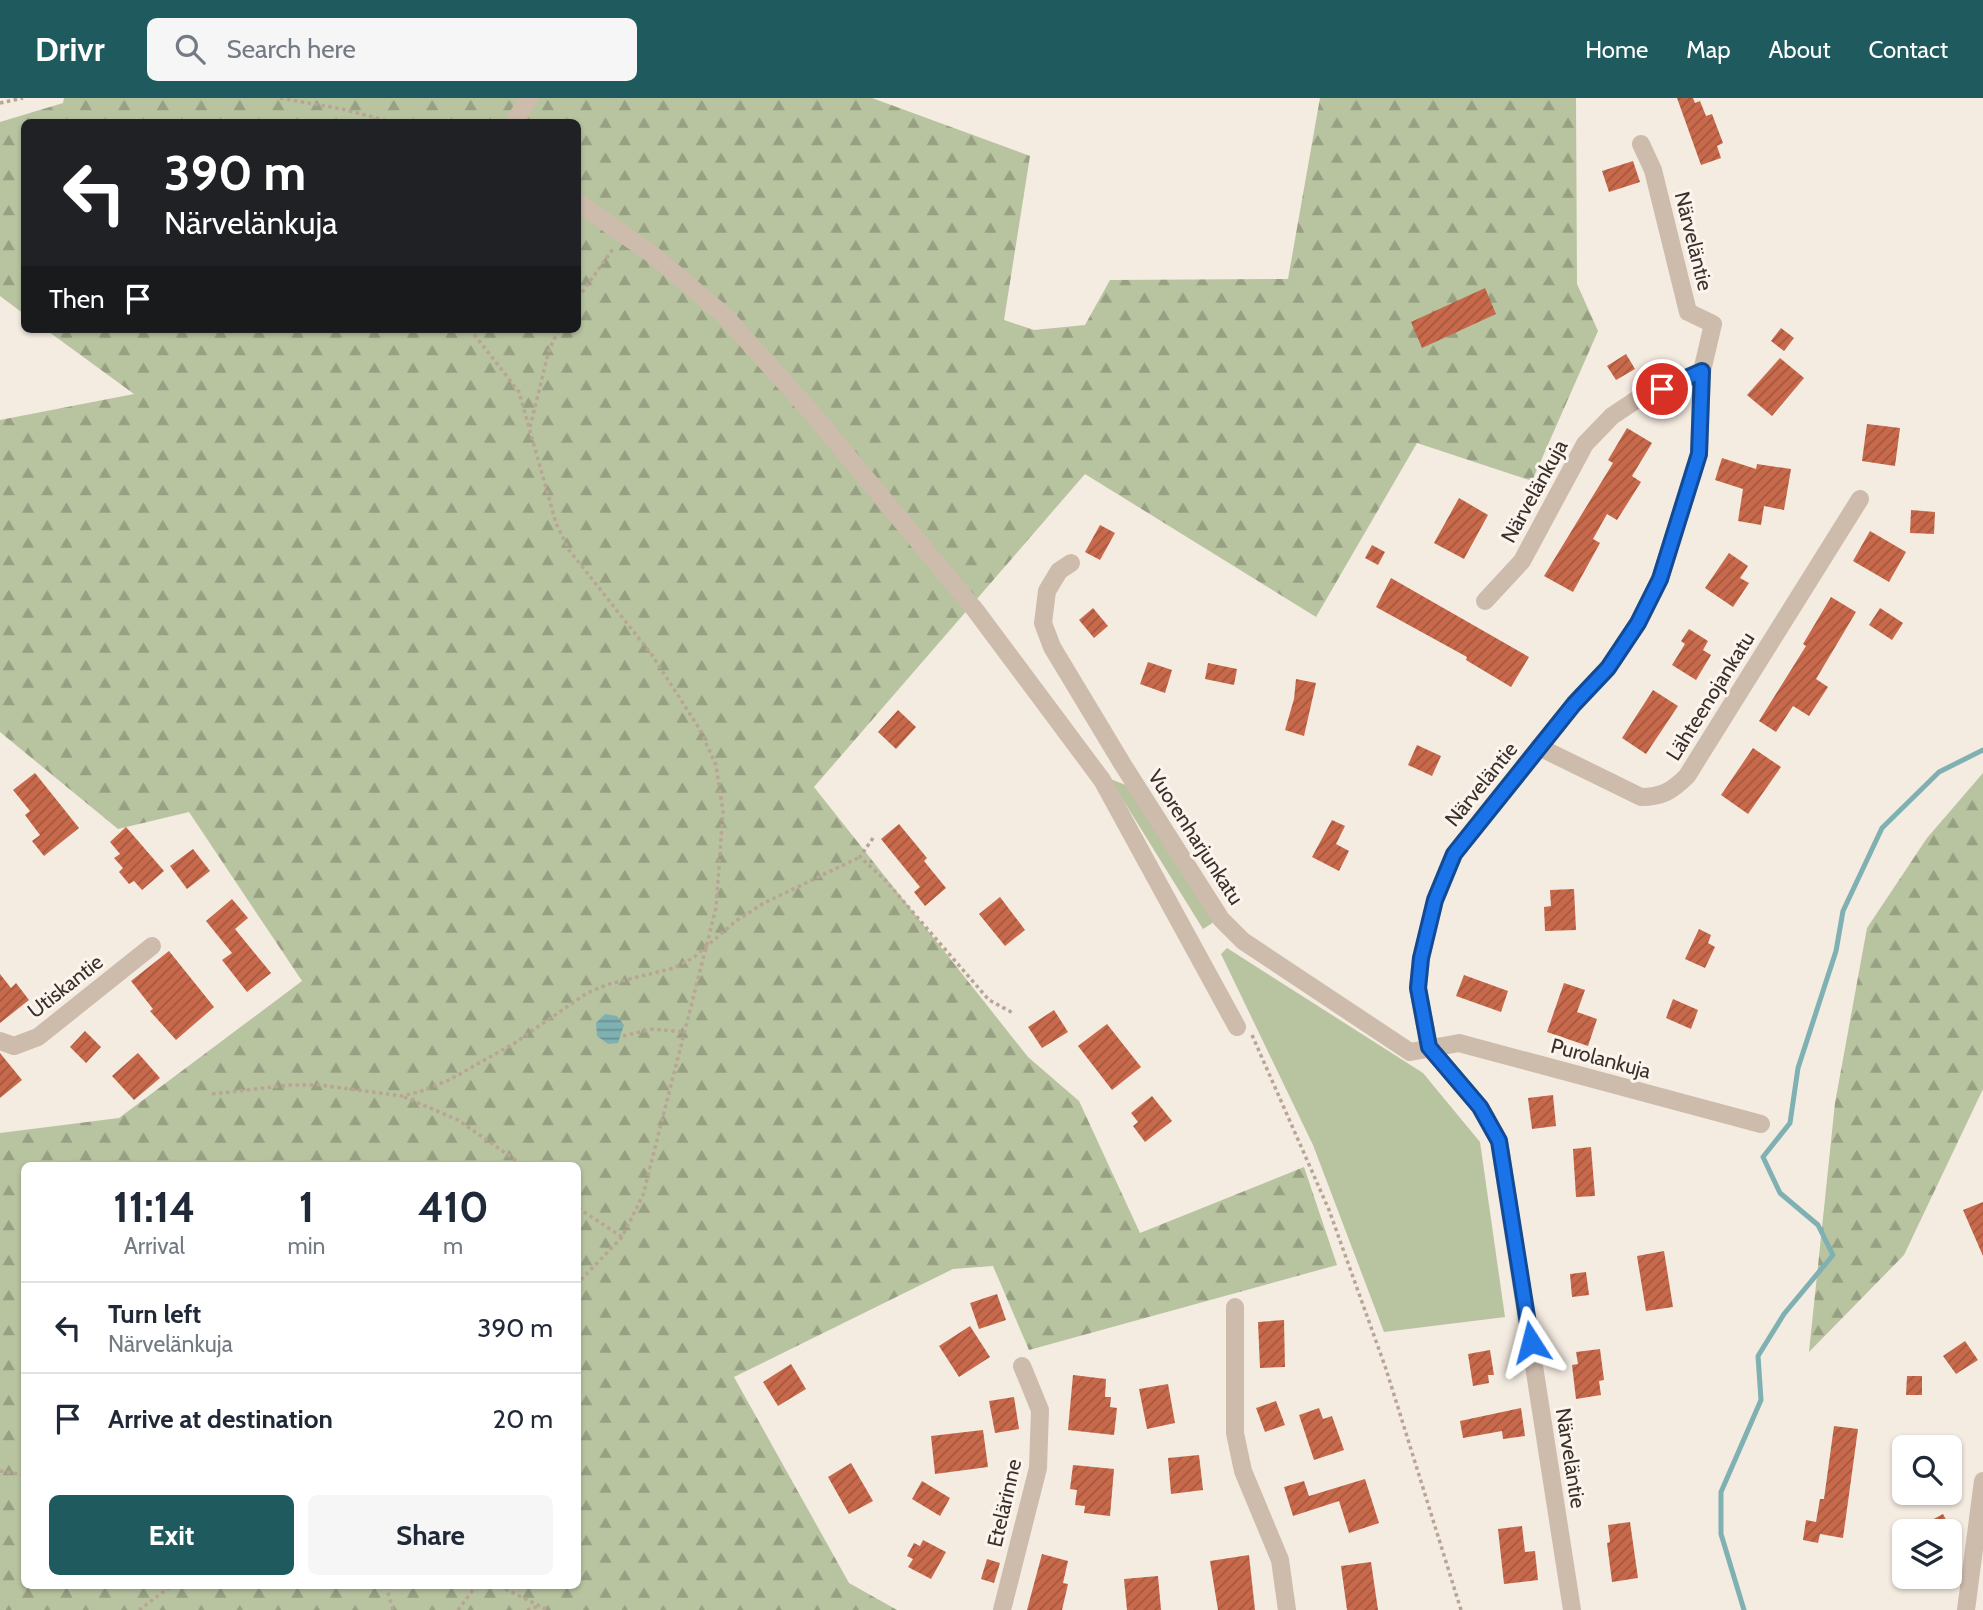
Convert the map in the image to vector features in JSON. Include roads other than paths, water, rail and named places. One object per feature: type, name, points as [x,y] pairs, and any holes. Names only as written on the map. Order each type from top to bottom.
[{"type":"street","points":[[516,119],[529,98]]},
{"type":"street","name":"Närveläntie","points":[[1572,1610],[1499,1141],[1480,1107],[1429,1047],[1418,988],[1421,958],[1435,900],[1454,854],[1539,747],[1608,668],[1638,623],[1660,579],[1699,454],[1702,371],[1713,324],[1688,312],[1653,170],[1641,144]]},
{"type":"street","points":[[581,206],[652,254],[725,316],[812,413],[976,611],[1102,780],[1245,1031]]},
{"type":"street","name":"Närvelänkuja","points":[[1485,601],[1522,561],[1585,444],[1612,416],[1639,398],[1702,371]]},
{"type":"street","name":"Lähteenojankatu","points":[[1539,747],[1641,797],[1656,797],[1671,791],[1687,776],[1860,499]]},
{"type":"street","name":"Vuorenharjunkatu","points":[[1071,563],[1059,571],[1047,592],[1043,622],[1052,647],[1123,765],[1222,919],[1243,941],[1295,978],[1410,1052],[1429,1047]]},
{"type":"street","name":"Utiskantie","points":[[0,1041],[14,1046],[38,1037],[152,946]]},
{"type":"street","name":"Purolankuja","points":[[1429,1047],[1459,1043],[1761,1124]]},
{"type":"street","points":[[1235,1307],[1235,1433],[1243,1471],[1280,1560],[1287,1610]]},
{"type":"street","name":"Etelärinne","points":[[1002,1610],[1038,1468],[1040,1410],[1022,1366]]},
{"type":"street","points":[[1966,1610],[1983,1482]]},
{"type":"water","points":[[605,1014],[617,1016],[624,1025],[618,1043],[608,1044],[597,1036],[596,1023]]},
{"type":"waterway","points":[[1744,1610],[1721,1534],[1721,1492],[1761,1400],[1758,1356],[1784,1314],[1833,1255],[1818,1225],[1780,1193],[1763,1157],[1790,1123],[1798,1068],[1836,951],[1843,911],[1882,828],[1939,772],[1983,750]]}]
